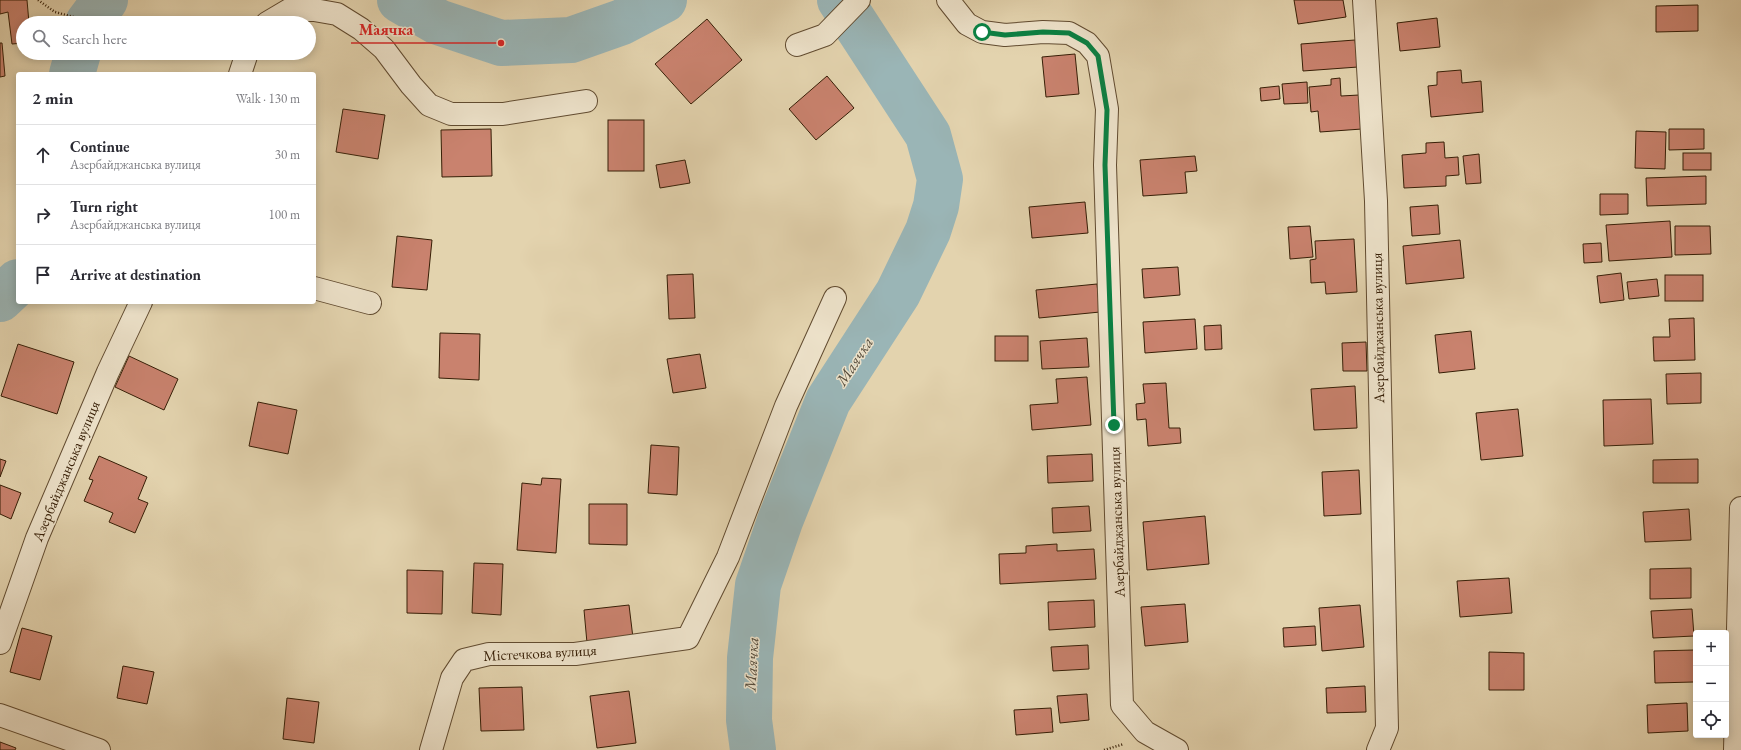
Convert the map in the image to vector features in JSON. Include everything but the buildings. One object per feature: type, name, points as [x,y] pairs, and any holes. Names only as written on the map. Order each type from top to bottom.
[{"type":"street","points":[[797,45],[825,35],[859,0]]},
{"type":"street","name":"Азербайджанська вулиця","points":[[948,0],[968,24],[982,32],[1005,35],[1043,32],[1069,33],[1087,43],[1098,56],[1107,110],[1105,165],[1122,704],[1145,732],[1178,750]]},
{"type":"street","name":"Азербайджанська вулиця","points":[[1364,0],[1376,202],[1387,728],[1378,750]]},
{"type":"street","points":[[279,16],[289,10],[314,10],[337,14],[361,29],[384,49],[411,85],[429,105],[451,114],[503,114],[586,101]]},
{"type":"street","points":[[241,72],[245,60]]},
{"type":"street","points":[[316,289],[370,303]]},
{"type":"street","name":"Містечкова вулиця","points":[[431,750],[452,678],[464,660],[489,654],[575,654],[688,638],[728,557],[786,406],[835,298]]},
{"type":"street","name":"Азербайджанська вулиця","points":[[0,643],[37,538],[108,372],[141,304]]},
{"type":"street","points":[[1735,750],[1741,508]]},
{"type":"street","points":[[0,715],[99,750]]},
{"type":"path","points":[[38,0],[56,12],[67,16]]},
{"type":"waterway","name":"Маячка","points":[[93,16],[105,0]]},
{"type":"waterway","name":"Маячка","points":[[400,0],[438,22],[501,43],[571,40],[622,22],[664,0]]},
{"type":"waterway","name":"Маячка","points":[[753,750],[749,720],[750,658],[758,585],[780,521],[828,401],[898,293],[928,231],[936,206],[940,179],[928,135],[840,0]]},
{"type":"waterway","name":"Маячка","points":[[73,72],[76,60]]},
{"type":"waterway","name":"Маячка","points":[[0,299],[16,284]]},
{"type":"place","name":"Маячка","points":[[501,43]]},
{"type":"route","points":[[982,32],[1005,35],[1043,32],[1069,33],[1087,43],[1098,56],[1107,110],[1105,165],[1114,425]]}]
